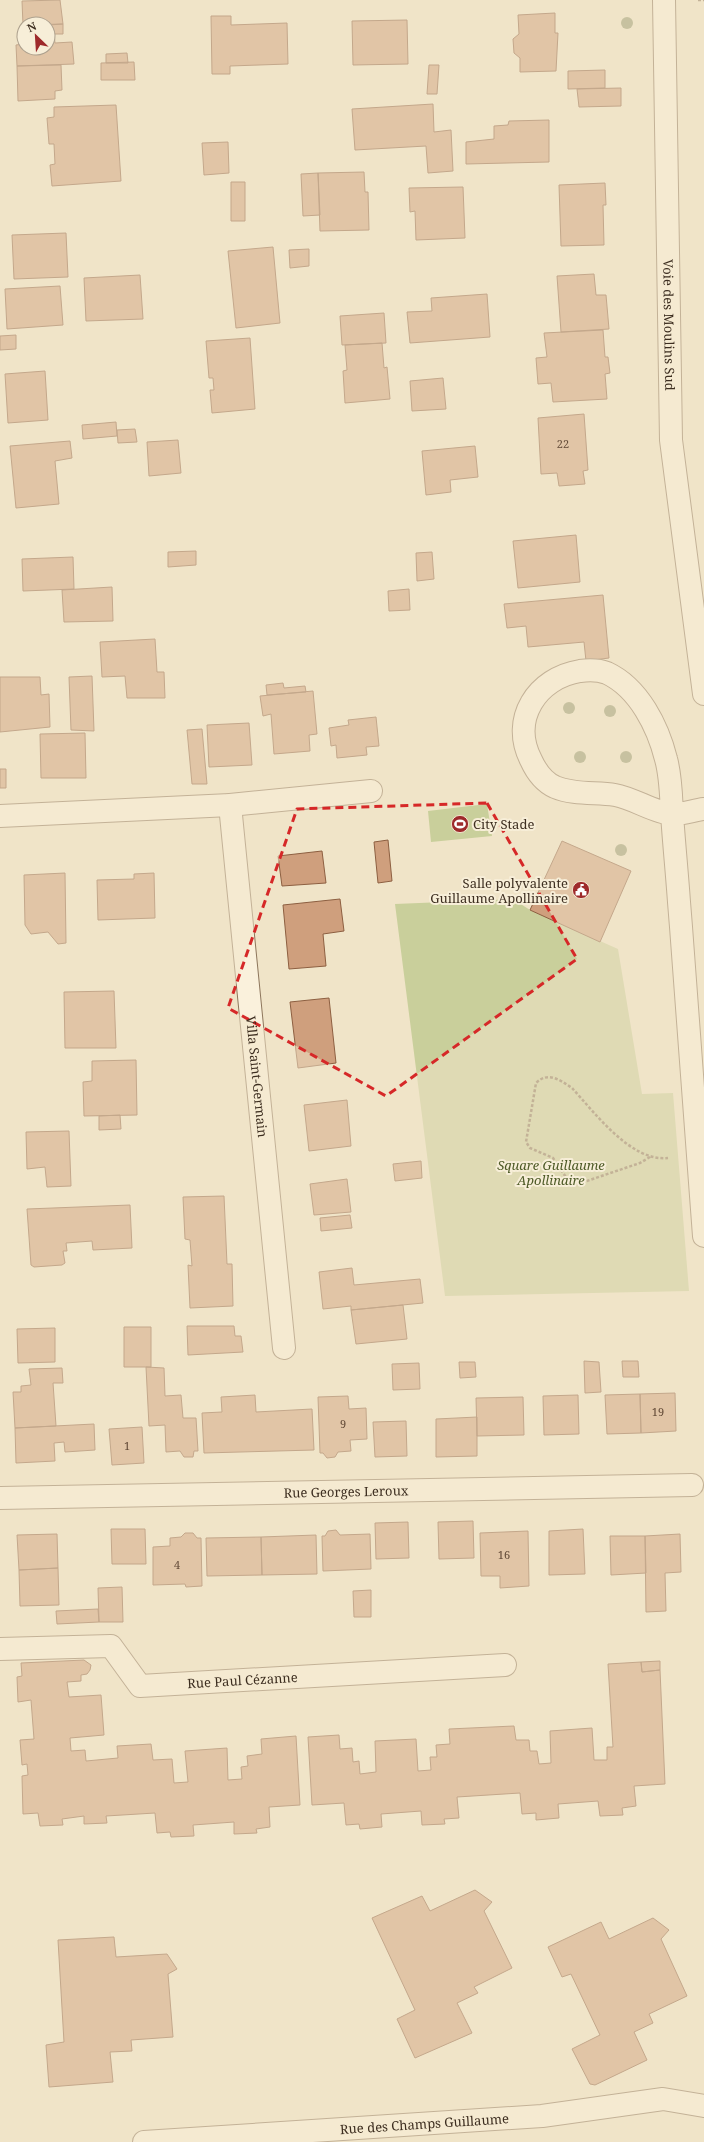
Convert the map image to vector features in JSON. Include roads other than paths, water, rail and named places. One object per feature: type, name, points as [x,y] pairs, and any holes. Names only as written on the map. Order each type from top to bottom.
[{"type":"street","name":"Voie des Moulins Sud","points":[[664,0],[671,440],[704,694]]},
{"type":"street","points":[[704,808],[672,814],[618,796],[568,791],[553,786],[535,769],[527,754],[523,738],[525,719],[535,696],[548,683],[568,673],[587,670],[606,672],[632,693],[643,708],[663,746],[669,769],[672,814],[699,1156],[704,1236]]},
{"type":"street","points":[[0,816],[230,804],[371,791]]},
{"type":"street","name":"Villa Saint-Germain","points":[[230,804],[284,1348]]},
{"type":"street","name":"Rue Georges Leroux","points":[[0,1498],[692,1485]]},
{"type":"street","name":"Rue Paul Cézanne","points":[[0,1649],[110,1646],[140,1686],[505,1665]]},
{"type":"street","name":"Rue des Champs Guillaume","points":[[144,2142],[542,2116],[663,2099],[704,2106]]},
{"type":"place","name":"City Stade","points":[[460,824]]},
{"type":"place","name":"Salle polyvalente Guillaume Apollinaire","points":[[581,890]]},
{"type":"park label","name":"Square Guillaume Apollinaire","points":[[551,1172]]}]
